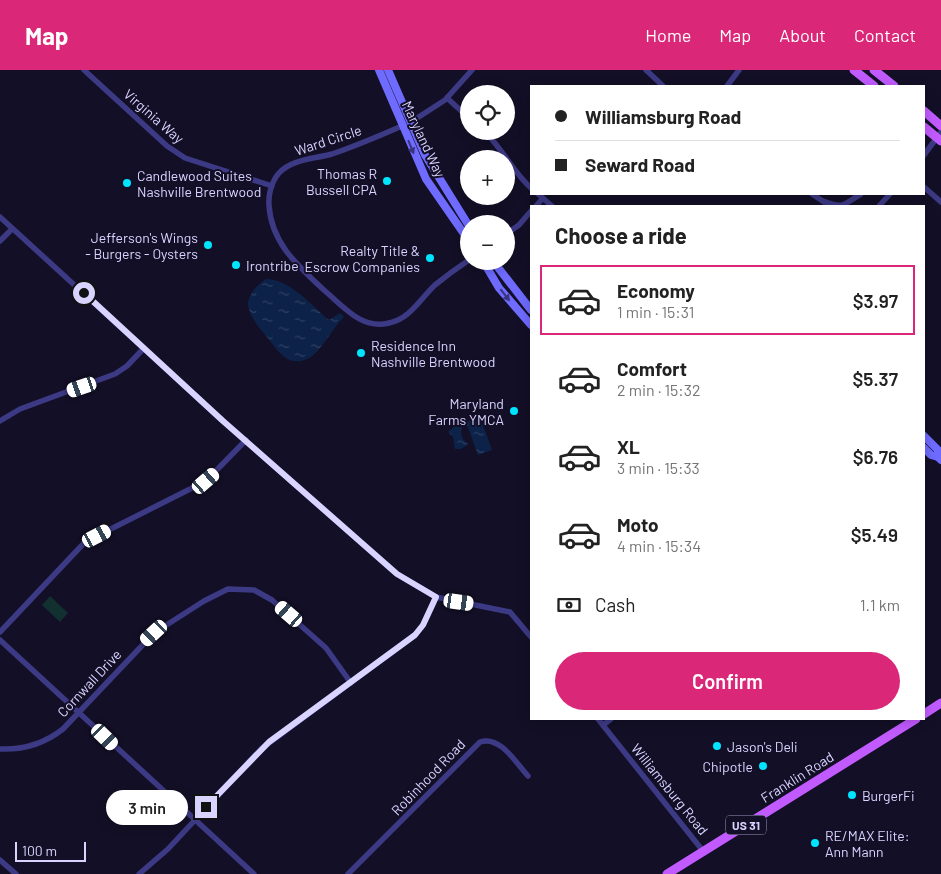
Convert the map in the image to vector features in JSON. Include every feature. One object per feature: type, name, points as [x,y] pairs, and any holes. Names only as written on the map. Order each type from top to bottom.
[{"type":"main road","name":"Maryland Way","points":[[379,70],[426,178],[460,227]]},
{"type":"main road","name":"Maryland Way","points":[[388,70],[437,178],[462,215]]},
{"type":"main road","points":[[854,70],[873,85]]},
{"type":"main road","points":[[874,70],[893,85]]},
{"type":"main road","points":[[925,112],[941,126]]},
{"type":"main road","points":[[402,126],[411,122]]},
{"type":"main road","points":[[925,127],[940,137]]},
{"type":"main road","points":[[489,270],[500,288],[530,324]]},
{"type":"main road","points":[[500,270],[530,310]]},
{"type":"main road","points":[[524,319],[530,312]]},
{"type":"main road","points":[[925,437],[938,450],[939,458],[931,455],[925,449]]},
{"type":"main road","points":[[925,713],[941,703]]},
{"type":"main road","name":"Franklin Road","points":[[667,874],[914,720]]},
{"type":"street","name":"Virginia Way","points":[[84,70],[167,146],[185,158],[272,186]]},
{"type":"street","points":[[411,122],[432,111],[448,98],[472,70]]},
{"type":"street","points":[[646,70],[662,85]]},
{"type":"street","points":[[728,85],[739,70]]},
{"type":"street","points":[[448,98],[460,109]]},
{"type":"street","points":[[925,125],[934,119]]},
{"type":"street","name":"Ward Circle","points":[[272,186],[281,172],[294,163],[333,154],[402,126]]},
{"type":"street","points":[[925,154],[940,137]]},
{"type":"street","points":[[494,140],[530,187]]},
{"type":"street","points":[[272,186],[269,201],[271,217],[277,236],[287,253],[348,310],[368,323],[389,324],[403,317],[438,283],[460,267]]},
{"type":"street","points":[[925,188],[941,202]]},
{"type":"street","points":[[814,195],[829,205]]},
{"type":"street","points":[[845,205],[860,195]]},
{"type":"street","points":[[852,205],[860,195]]},
{"type":"street","points":[[880,205],[889,195]]},
{"type":"street","points":[[541,196],[551,205]]},
{"type":"street","points":[[823,201],[840,205]]},
{"type":"street","points":[[515,228],[530,212]]},
{"type":"street","points":[[0,217],[397,574],[436,597],[510,612],[530,636]]},
{"type":"street","points":[[0,241],[12,229]]},
{"type":"street","points":[[0,421],[20,409],[109,377],[127,366],[144,348]]},
{"type":"street","points":[[0,632],[85,542],[206,481],[246,440]]},
{"type":"street","name":"Cornwall Drive","points":[[0,750],[25,748],[51,738],[79,712],[154,633],[217,594],[234,589],[254,590],[272,600],[319,640],[351,683]]},
{"type":"street","points":[[139,874],[168,849],[261,749],[415,635],[423,625],[436,597]]},
{"type":"street","points":[[0,640],[254,874]]},
{"type":"street","name":"Williamsburg Road","points":[[599,720],[703,851]]},
{"type":"street","points":[[603,725],[610,720]]},
{"type":"street","name":"Robinhood Road","points":[[348,874],[480,742],[487,739],[497,743],[528,776]]},
{"type":"street","points":[[0,860],[16,874]]},
{"type":"green space","points":[[50,596],[68,613],[60,622],[42,605]]},
{"type":"water","points":[[266,279],[284,283],[292,288],[329,320],[340,313],[344,317],[318,350],[309,358],[293,361],[281,354],[253,318],[248,306],[250,296]]},
{"type":"water","points":[[480,417],[492,450],[478,455],[466,422]]},
{"type":"water","points":[[454,427],[462,427],[462,437],[469,444],[461,449],[455,449],[453,437],[448,432]]},
{"type":"place","name":"Thomas R Bussell CPA","points":[[387,181]]},
{"type":"place","name":"Candlewood Suites Nashville Brentwood","points":[[127,183]]},
{"type":"place","name":"Jefferson's Wings - Burgers - Oysters","points":[[208,245]]},
{"type":"place","name":"Realty Title & Escrow Companies","points":[[430,258]]},
{"type":"place","name":"Irontribe","points":[[236,265]]},
{"type":"place","name":"Residence Inn Nashville Brentwood","points":[[361,353]]},
{"type":"place","name":"Maryland Farms YMCA","points":[[514,411]]},
{"type":"place","name":"Jason's Deli","points":[[717,746]]},
{"type":"place","name":"Chipotle","points":[[763,766]]},
{"type":"place","name":"BurgerFi","points":[[852,795]]},
{"type":"place","name":"RE/MAX Elite: Ann Mann","points":[[815,843]]},
{"type":"route","points":[[84,293],[223,421],[397,574],[436,597],[423,625],[415,635],[269,742],[206,807]]}]
